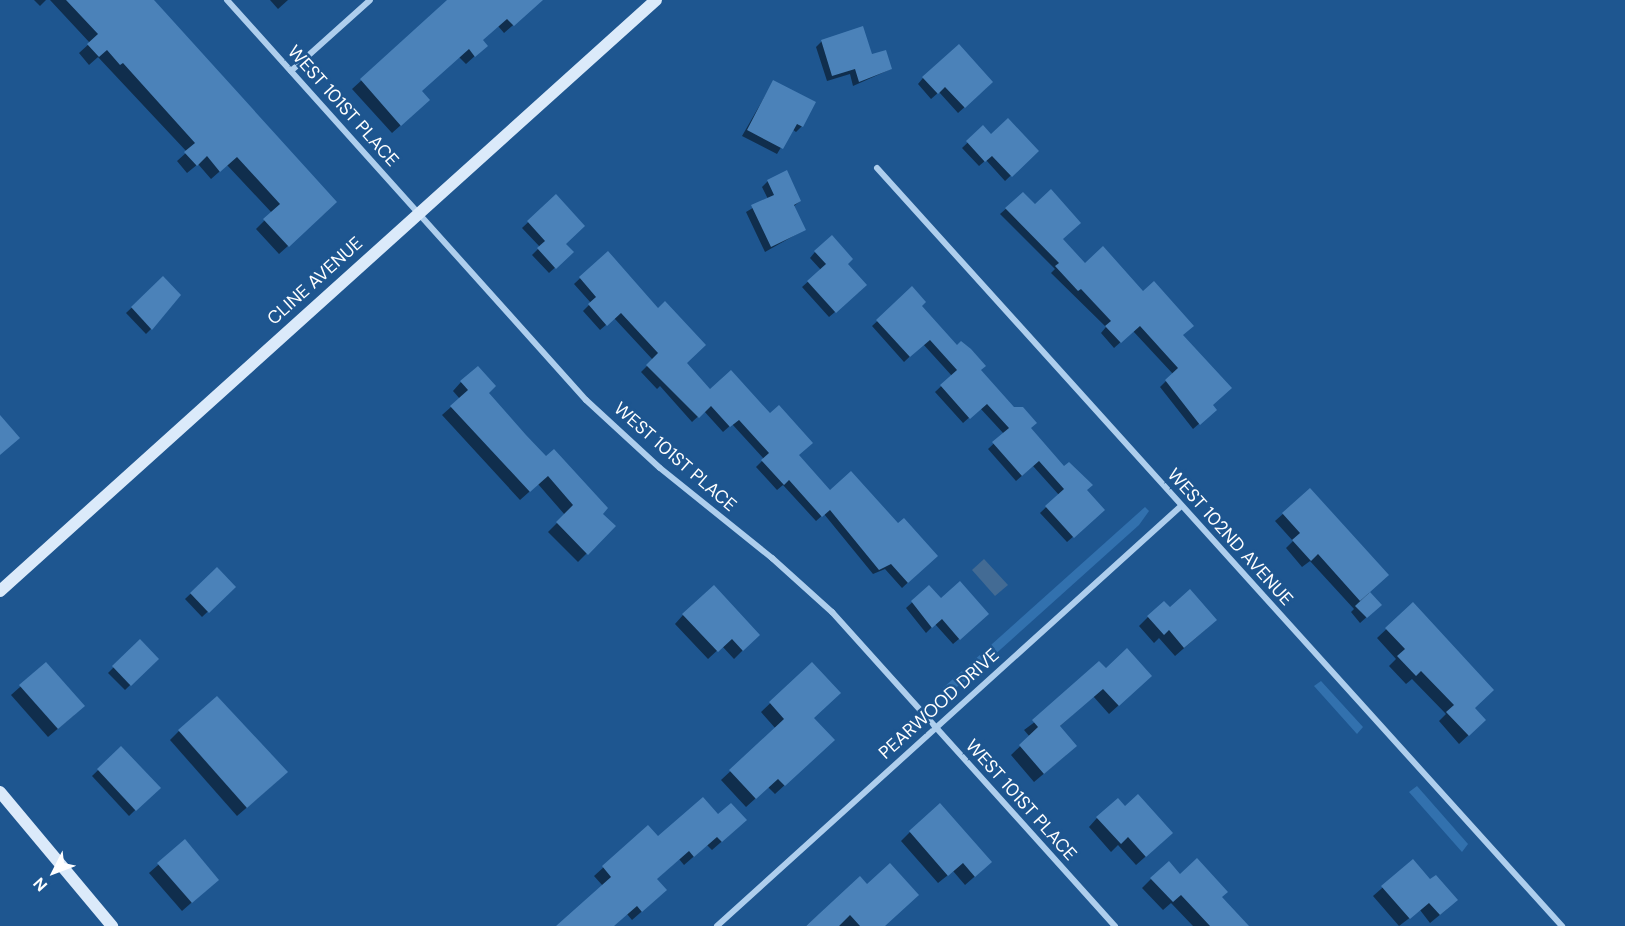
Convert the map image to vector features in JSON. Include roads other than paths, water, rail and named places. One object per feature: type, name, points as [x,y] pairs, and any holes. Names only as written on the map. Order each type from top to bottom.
[{"type":"street","name":"WEST 101ST PLACE","points":[[227,0],[586,400],[660,468],[804,585],[1116,926]]},
{"type":"street","points":[[291,71],[370,0]]},
{"type":"street","name":"CLINE AVENUE","points":[[0,591],[656,0]]},
{"type":"street","name":"WEST 102ND AVENUE","points":[[877,168],[1562,926]]},
{"type":"street","name":"PEARWOOD DRIVE","points":[[717,926],[1181,506]]},
{"type":"street","points":[[0,792],[112,926]]}]
